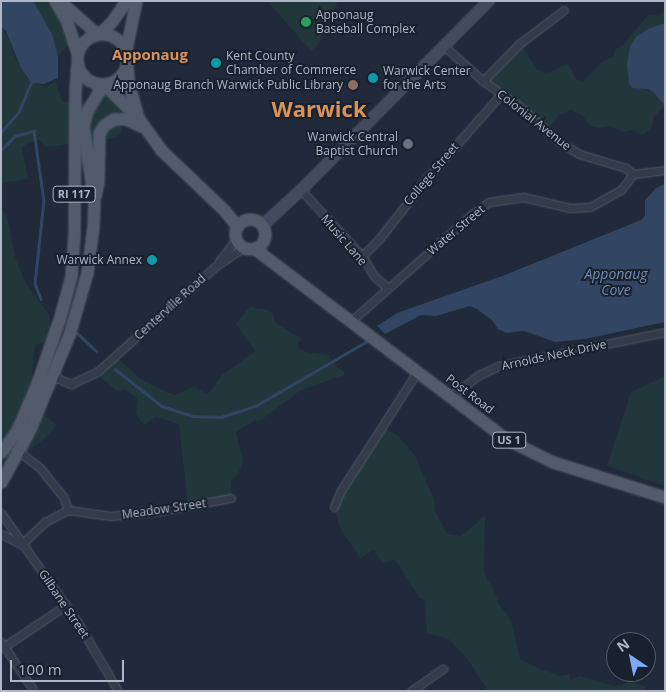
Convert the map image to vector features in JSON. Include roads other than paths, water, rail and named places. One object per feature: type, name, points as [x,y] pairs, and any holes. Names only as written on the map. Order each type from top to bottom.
[{"type":"main road","points":[[55,1],[66,19],[77,53],[77,65],[86,79],[103,84],[141,123],[187,176],[240,223],[245,246],[264,241]]},
{"type":"main road","points":[[60,1],[99,33],[111,35],[120,40],[126,49]]},
{"type":"main road","points":[[77,53],[84,40],[99,33],[113,20],[126,1]]},
{"type":"main road","points":[[136,1],[126,49],[126,66],[128,82],[141,123]]},
{"type":"main road","points":[[240,223],[251,218],[263,225],[301,190],[489,1]]},
{"type":"main road","name":"RI 117","points":[[1,452],[17,430],[36,386],[59,320],[71,276],[74,234],[75,91],[77,65]]},
{"type":"main road","name":"RI 117","points":[[1,482],[30,429],[69,335],[87,273],[94,203],[83,125],[87,110],[103,84],[114,81],[122,75],[126,66]]},
{"type":"main road","points":[[94,203],[98,182],[99,133],[104,125],[114,118],[141,123]]},
{"type":"main road","name":"US 1","points":[[263,225],[266,231],[264,241]]},
{"type":"main road","name":"Post Road","points":[[264,241],[282,269]]},
{"type":"main road","name":"Post Road","points":[[245,246],[282,269],[506,439],[553,462],[665,497]]},
{"type":"street","points":[[483,81],[519,44],[564,10]]},
{"type":"street","name":"Colonial Avenue","points":[[444,46],[483,81],[519,106],[561,143],[579,154],[621,166],[633,174]]},
{"type":"street","name":"College Street","points":[[362,256],[379,239],[433,171],[501,94]]},
{"type":"street","points":[[633,174],[665,170]]},
{"type":"street","name":"Water Street","points":[[350,322],[489,202],[523,197],[570,208],[590,207],[621,190],[633,174]]},
{"type":"street","name":"Music Lane","points":[[301,190],[362,256],[374,276],[388,288]]},
{"type":"street","name":"Centerville Road","points":[[216,266],[245,246]]},
{"type":"street","name":"Centerville Road","points":[[53,372],[71,384],[97,372],[216,266],[245,246]]},
{"type":"street","name":"Arnolds Neck Drive","points":[[451,396],[479,375],[498,366],[665,332]]},
{"type":"street","points":[[334,507],[340,492],[417,372]]},
{"type":"street","points":[[18,450],[40,468],[64,498],[68,510],[45,522],[22,544]]},
{"type":"street","name":"Meadow Street","points":[[68,510],[111,516],[160,511],[231,498]]},
{"type":"street","name":"Gilbane Street","points":[[1,513],[66,605],[118,691]]},
{"type":"street","name":"Gilbane Street","points":[[1,534],[22,544]]},
{"type":"street","points":[[34,691],[3,644],[66,605]]},
{"type":"street","points":[[411,691],[443,669]]},
{"type":"water","points":[[1,1],[33,1],[52,34],[58,57],[58,78],[44,84],[31,83],[20,66],[6,31],[1,27]]},
{"type":"water","points":[[665,23],[665,106],[648,89],[632,88],[629,83],[627,64],[630,46],[636,37],[648,29]]},
{"type":"water","name":"Apponaug Cove","points":[[665,184],[665,322],[585,339],[555,342],[524,331],[506,333],[498,329],[492,320],[470,306],[436,316],[421,315],[385,334],[377,326],[397,313],[505,275],[641,220],[645,216],[645,200],[656,188]]},
{"type":"waterway","points":[[1,132],[19,111],[31,83]]},
{"type":"waterway","points":[[1,150],[15,136],[34,131],[44,201],[35,284],[41,299]]},
{"type":"waterway","points":[[77,333],[96,351]]},
{"type":"waterway","points":[[115,369],[162,406],[192,416],[221,417],[257,405],[369,340]]},
{"type":"place","name":"Apponaug Baseball Complex","points":[[306,22]]},
{"type":"place","name":"Kent County Chamber of Commerce","points":[[216,63]]},
{"type":"place","name":"Warwick Center for the Arts","points":[[373,78]]},
{"type":"place","name":"Apponaug Branch Warwick Public Library","points":[[353,85]]},
{"type":"place","name":"Warwick Central Baptist Church","points":[[408,144]]},
{"type":"place","name":"Warwick Annex","points":[[152,260]]},
{"type":"district","name":"Apponaug","points":[[150,55]]},
{"type":"district","name":"Warwick","points":[[319,109]]}]
